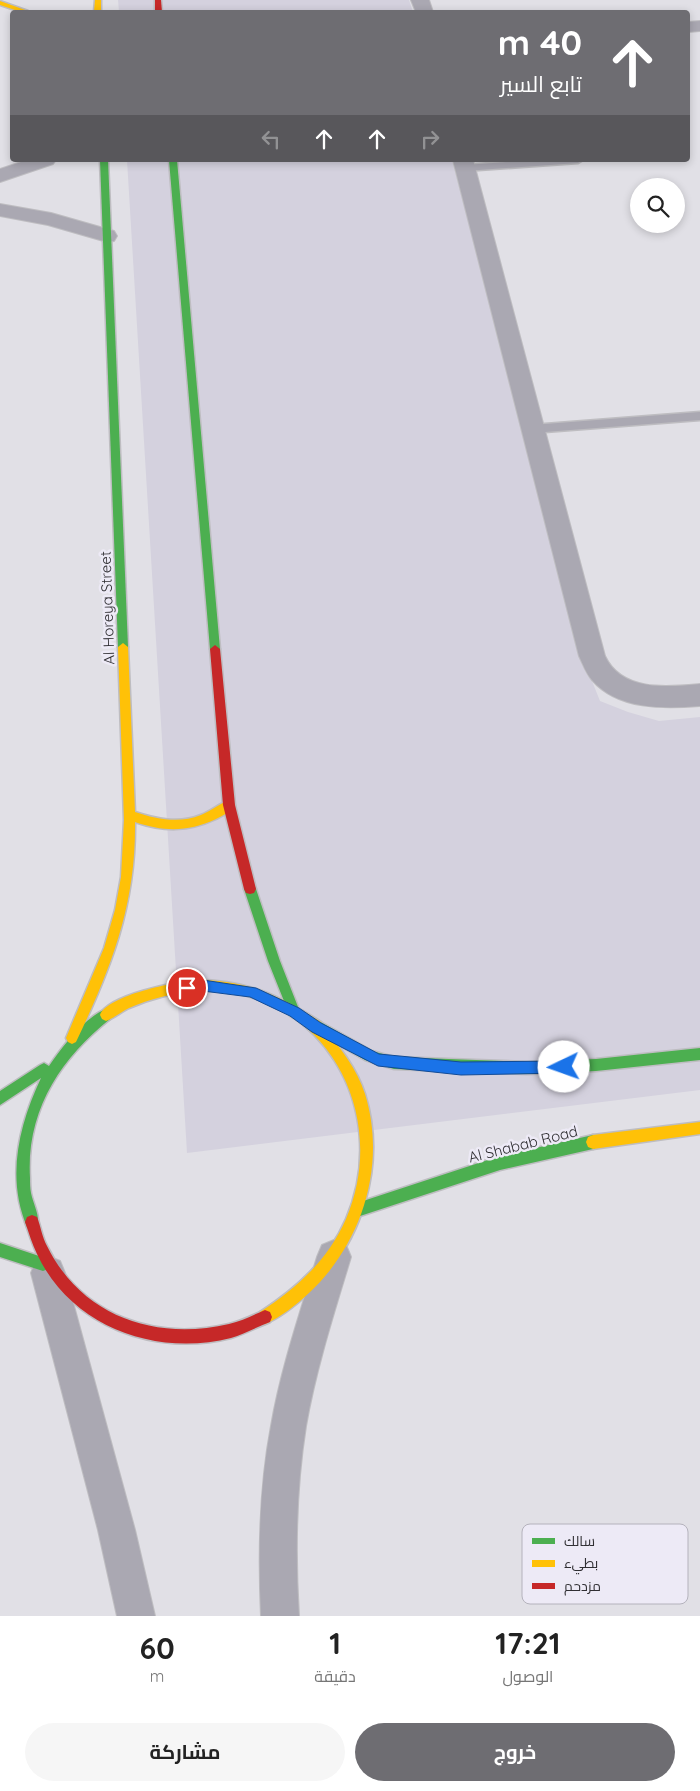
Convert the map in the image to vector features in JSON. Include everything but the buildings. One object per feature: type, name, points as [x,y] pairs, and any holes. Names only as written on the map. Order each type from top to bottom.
[{"type":"street","points":[[0,3],[20,10]]},
{"type":"street","points":[[0,176],[40,162]]},
{"type":"street","name":"Al Horeya Street","points":[[69,1043],[98,984],[118,926],[128,869],[130,815],[104,162]]},
{"type":"street","points":[[173,162],[229,804],[239,854],[254,906],[272,958],[294,1012]]},
{"type":"street","points":[[464,164],[586,639],[592,656],[601,673],[617,686],[638,695],[660,697],[700,695]]},
{"type":"street","points":[[0,210],[51,219],[107,236]]},
{"type":"street","points":[[130,815],[151,824],[193,825],[213,817],[229,804]]},
{"type":"street","points":[[316,1028],[333,1047],[347,1068],[359,1096],[366,1126],[368,1157],[364,1190],[348,1233],[335,1255],[308,1287],[273,1312],[234,1330],[192,1337],[150,1335],[110,1323],[76,1301],[46,1268],[27,1233],[18,1202],[16,1170],[19,1138],[28,1108],[38,1086],[50,1066],[69,1043],[109,1012],[155,992],[203,986],[251,992],[294,1012],[316,1028],[378,1060],[461,1068],[554,1068],[638,1062],[700,1054]]},
{"type":"street","points":[[0,1099],[50,1066]]},
{"type":"street","name":"Al Shabab Road","points":[[357,1210],[432,1184],[531,1157],[586,1144],[700,1128]]},
{"type":"street","points":[[0,1250],[46,1268]]},
{"type":"street","points":[[280,1616],[277,1573],[281,1482],[294,1399],[312,1324],[335,1255]]},
{"type":"street","points":[[46,1268],[68,1355],[111,1506],[136,1616]]},
{"type":"lane","points":[[464,164],[521,162]]},
{"type":"lane","points":[[532,430],[700,416]]},
{"type":"shaded area","points":[[118,0],[409,0],[412,10],[119,10]]},
{"type":"shaded area","points":[[127,162],[453,162],[592,681],[600,701],[659,721],[700,717],[700,1090],[187,1153]]},
{"type":"traffic: fast","points":[[104,162],[123,647]]},
{"type":"traffic: fast","points":[[173,162],[215,649]]},
{"type":"traffic: fast","points":[[250,889],[274,961],[294,1012]]},
{"type":"traffic: fast","points":[[32,1222],[25,1194],[23,1164],[26,1135],[34,1107],[47,1080],[64,1055],[83,1033],[106,1015]]},
{"type":"traffic: fast","points":[[317,1026],[369,1056],[394,1063],[527,1068],[596,1065],[700,1054]]},
{"type":"traffic: fast","points":[[0,1099],[44,1069]]},
{"type":"traffic: fast","points":[[357,1210],[500,1163],[593,1142]]},
{"type":"traffic: fast","points":[[0,1250],[43,1264]]},
{"type":"traffic: slow","points":[[98,0],[98,10]]},
{"type":"traffic: slow","points":[[0,3],[20,10]]},
{"type":"traffic: slow","points":[[72,1038],[110,948],[121,910],[127,877],[129,820],[123,647]]},
{"type":"traffic: slow","points":[[129,815],[157,823],[181,825],[204,819],[229,805]]},
{"type":"traffic: slow","points":[[106,1015],[139,998],[158,992],[176,988],[215,985],[252,992],[269,998],[317,1026]]},
{"type":"traffic: slow","points":[[265,1317],[292,1299],[316,1277],[336,1251],[351,1222],[362,1191],[367,1159],[366,1127],[359,1095],[346,1068],[316,1028]]},
{"type":"traffic: slow","points":[[593,1142],[700,1128]]},
{"type":"traffic: jam","points":[[158,0],[159,10]]},
{"type":"traffic: jam","points":[[215,649],[229,805],[250,889]]},
{"type":"traffic: jam","points":[[32,1222],[42,1251],[58,1276],[76,1296],[97,1313],[121,1325],[146,1333],[173,1337],[201,1336],[234,1330],[265,1317]]},
{"type":"route","points":[[187,988],[203,986],[251,992],[294,1012],[316,1028],[378,1060],[461,1068],[564,1067]]}]
